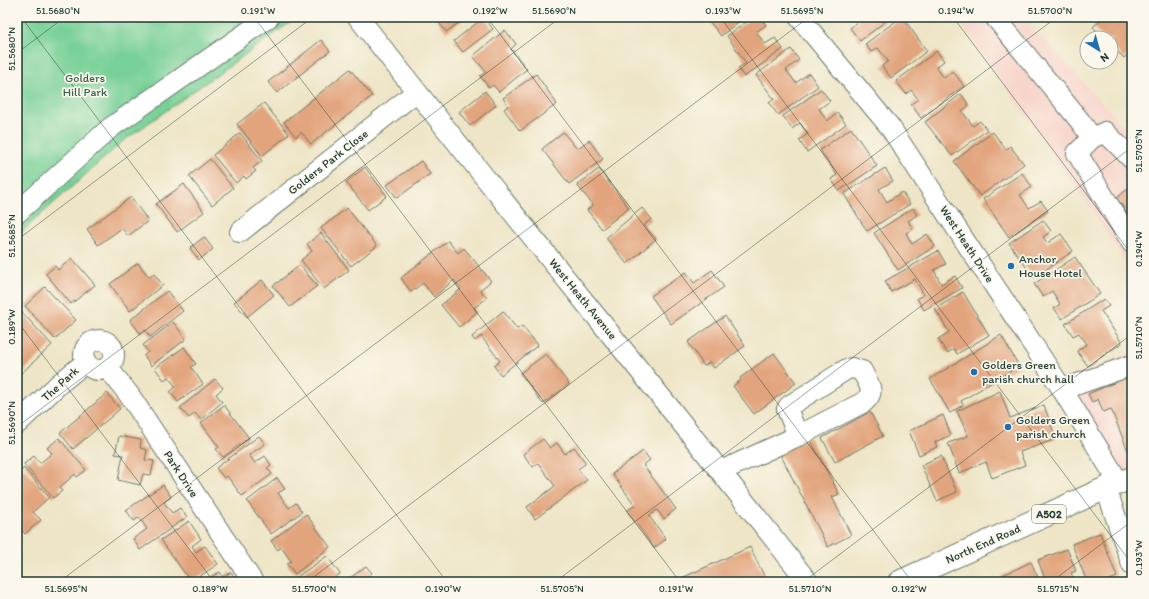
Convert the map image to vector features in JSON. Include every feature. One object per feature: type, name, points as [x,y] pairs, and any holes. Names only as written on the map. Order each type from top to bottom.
[{"type":"main road","name":"North End Road","points":[[899,582],[1119,483]]},
{"type":"street","points":[[17,214],[110,128],[269,17]]},
{"type":"street","name":"West Heath Avenue","points":[[358,17],[416,92],[721,471],[808,582]]},
{"type":"street","name":"West Heath Drive","points":[[799,17],[890,126],[1063,391],[1119,483],[1132,565]]},
{"type":"street","points":[[995,17],[1092,138]]},
{"type":"street","name":"Golders Park Close","points":[[240,232],[416,92]]},
{"type":"street","points":[[1132,159],[1105,132],[1092,138],[1077,153],[1132,243]]},
{"type":"street","name":"The Park","points":[[17,424],[60,383],[97,367],[112,364],[115,357],[114,350],[108,342],[94,340],[88,344],[85,350],[84,356],[97,367]]},
{"type":"street","points":[[1063,391],[1075,385],[1132,365]]},
{"type":"street","name":"Park Drive","points":[[97,367],[130,396],[253,582]]},
{"type":"street","points":[[721,471],[798,436]]},
{"type":"shaded area","points":[[957,17],[1023,17],[1132,135],[1132,273],[1093,212]]},
{"type":"shaded area","points":[[1132,352],[1132,495],[1126,497],[1112,471],[1057,382]]},
{"type":"green space","name":"Golders Hill Park","points":[[17,17],[298,17],[122,142],[17,236]]},
{"type":"building","points":[[435,17],[467,17],[446,32]]},
{"type":"building","points":[[484,17],[493,29],[463,52],[454,41]]},
{"type":"building","points":[[706,17],[744,17],[721,36]]},
{"type":"building","points":[[753,17],[760,17],[766,25],[756,32],[765,44],[775,38],[783,49],[744,77],[738,68],[746,63],[727,36]]},
{"type":"building","points":[[856,17],[891,17],[860,41],[850,28],[859,21]]},
{"type":"building","points":[[901,17],[914,17],[906,22],[927,51],[891,78],[882,66],[888,61],[878,48],[871,52],[865,44]]},
{"type":"building","points":[[1104,17],[1132,17],[1132,51],[1124,58],[1119,53],[1119,30],[1096,30],[1093,27]]},
{"type":"building","points":[[505,30],[516,44],[511,49],[527,69],[499,92],[493,85],[489,88],[480,76],[486,72],[473,56]]},
{"type":"building","points":[[321,40],[330,51],[277,93],[268,82]]},
{"type":"building","points":[[791,49],[799,60],[786,70],[796,83],[809,73],[818,86],[778,115],[769,103],[774,99],[756,75]]},
{"type":"building","points":[[937,51],[944,61],[936,67],[944,78],[953,71],[964,86],[921,118],[911,104],[918,99],[911,90],[906,94],[896,81]]},
{"type":"building","points":[[350,69],[372,96],[311,144],[301,132],[296,137],[284,122]]},
{"type":"building","points":[[536,74],[557,104],[520,131],[504,109],[508,106],[503,98]]},
{"type":"building","points":[[821,89],[830,101],[819,109],[827,121],[838,113],[846,124],[807,152],[799,140],[808,134],[800,123],[792,129],[783,116]]},
{"type":"building","points":[[485,91],[496,105],[470,126],[459,112]]},
{"type":"building","points":[[961,94],[969,105],[962,111],[973,126],[980,121],[987,130],[952,156],[925,122]]},
{"type":"building","points":[[264,103],[289,134],[262,156],[237,124]]},
{"type":"building","points":[[851,128],[877,166],[839,191],[831,179],[837,175],[820,150]]},
{"type":"building","points":[[563,132],[577,149],[589,140],[603,159],[569,184],[542,149]]},
{"type":"building","points":[[993,132],[1006,150],[1010,146],[1024,164],[980,196],[954,161]]},
{"type":"building","points":[[240,133],[262,161],[253,168],[256,171],[246,179],[244,176],[236,183],[213,155]]},
{"type":"building","points":[[210,159],[233,188],[212,205],[189,176]]},
{"type":"building","points":[[421,161],[430,174],[397,198],[387,185]]},
{"type":"building","points":[[365,167],[387,196],[368,210],[346,182]]},
{"type":"building","points":[[885,168],[893,181],[879,189],[887,202],[902,192],[910,204],[867,231],[844,194]]},
{"type":"building","points":[[599,169],[629,208],[602,229],[587,210],[593,205],[577,185]]},
{"type":"building","points":[[1022,173],[1032,187],[1020,195],[1029,208],[1041,201],[1048,211],[1009,237],[983,199]]},
{"type":"building","points":[[184,184],[204,212],[177,232],[156,204]]},
{"type":"building","points":[[1132,185],[1132,221],[1117,198]]},
{"type":"building","points":[[131,197],[148,221],[128,236],[122,228],[98,245],[87,229]]},
{"type":"building","points":[[347,208],[377,246],[351,266],[321,228]]},
{"type":"building","points":[[642,208],[652,219],[644,225],[656,239],[627,264],[606,238]]},
{"type":"building","points":[[913,208],[917,215],[908,221],[913,229],[906,233],[912,244],[927,234],[935,246],[898,270],[874,233]]},
{"type":"building","points":[[1043,220],[1051,231],[1043,237],[1047,243],[1061,234],[1073,251],[1034,278],[1009,243]]},
{"type":"building","points":[[321,233],[349,270],[324,289],[301,260],[312,251],[307,244]]},
{"type":"building","points":[[204,237],[213,249],[199,260],[190,248]]},
{"type":"building","points":[[448,241],[458,253],[464,248],[491,281],[480,290],[487,298],[474,308],[477,312],[459,327],[441,305],[461,289],[454,280],[434,297],[423,283],[411,292],[401,278]]},
{"type":"building","points":[[938,251],[946,264],[934,270],[941,284],[955,276],[962,288],[924,310],[917,298],[924,295],[915,279],[891,292],[885,281]]},
{"type":"building","points":[[1075,257],[1100,294],[1062,319],[1054,308],[1060,304],[1052,291],[1043,297],[1034,284]]},
{"type":"building","points":[[72,258],[95,285],[71,304],[46,274],[55,266],[58,270]]},
{"type":"building","points":[[138,263],[149,277],[154,274],[163,285],[130,311],[110,284]]},
{"type":"building","points":[[300,265],[317,286],[290,307],[273,286]]},
{"type":"building","points":[[712,270],[724,287],[671,324],[651,296],[686,272],[694,283]]},
{"type":"building","points":[[262,280],[274,295],[247,317],[234,302]]},
{"type":"building","points":[[45,287],[76,320],[55,339],[25,306]]},
{"type":"building","points":[[167,291],[183,311],[150,337],[145,330],[140,333],[130,320]]},
{"type":"building","points":[[963,292],[989,335],[957,354],[954,349],[947,353],[938,339],[949,332],[935,309]]},
{"type":"building","points":[[1104,299],[1109,306],[1101,311],[1122,343],[1088,366],[1077,351],[1087,344],[1079,333],[1073,336],[1065,324]]},
{"type":"building","points":[[21,311],[52,345],[17,377],[17,315]]},
{"type":"building","points":[[503,311],[517,329],[522,326],[538,345],[501,375],[494,366],[500,361],[481,336],[475,341],[472,337]]},
{"type":"building","points":[[725,316],[745,346],[714,368],[710,362],[704,366],[688,342]]},
{"type":"building","points":[[173,322],[186,339],[151,366],[144,355],[148,352],[143,345]]},
{"type":"building","name":"Golders Green parish church hall","points":[[1001,335],[1019,366],[961,401],[963,405],[950,413],[930,379]]},
{"type":"building","points":[[184,347],[196,364],[191,367],[203,384],[178,402],[170,392],[176,387],[168,377],[164,380],[155,368]]},
{"type":"building","points":[[774,353],[796,383],[754,414],[733,386],[741,380],[740,378]]},
{"type":"building","points":[[546,354],[569,384],[543,404],[520,373]]},
{"type":"building","points":[[1132,375],[1132,450],[1128,451],[1111,409],[1103,412],[1098,399],[1092,402],[1088,394]]},
{"type":"building","points":[[215,379],[223,388],[216,394],[222,402],[201,420],[195,413],[189,418],[180,408]]},
{"type":"building","name":"Golders Green parish church","points":[[1000,391],[1010,418],[1044,405],[1056,439],[1020,452],[1025,465],[992,478],[986,462],[959,473],[948,443],[968,436],[957,411]]},
{"type":"building","points":[[107,393],[120,409],[73,449],[60,433]]},
{"type":"building","points":[[224,405],[249,438],[223,457],[216,449],[219,447],[201,423]]},
{"type":"building","points":[[870,412],[883,436],[835,462],[822,438]]},
{"type":"building","points":[[943,415],[951,435],[935,442],[937,447],[919,455],[909,431]]},
{"type":"building","points":[[119,436],[141,440],[140,448],[147,450],[145,460],[154,461],[151,475],[143,474],[140,485],[118,480],[123,455],[115,454]]},
{"type":"building","points":[[259,436],[265,444],[249,455],[255,463],[265,456],[271,465],[267,468],[272,474],[242,496],[227,476],[224,478],[216,468]]},
{"type":"building","points":[[809,437],[839,494],[832,497],[851,535],[828,547],[779,452]]},
{"type":"building","points":[[59,438],[86,470],[77,477],[75,474],[59,488],[62,491],[53,498],[24,464],[34,456],[40,463],[52,453],[47,448]]},
{"type":"building","points":[[543,439],[550,448],[557,443],[565,454],[574,447],[586,463],[578,469],[587,480],[535,519],[527,507],[555,486],[538,463],[533,467],[523,454]]},
{"type":"building","points":[[643,451],[650,460],[643,465],[676,509],[664,519],[657,510],[649,516],[666,539],[654,548],[627,511],[635,505],[612,474]]},
{"type":"building","points":[[941,456],[957,492],[937,501],[921,465]]},
{"type":"building","points":[[24,468],[49,497],[33,512],[41,520],[25,534],[17,525],[17,475]]},
{"type":"building","points":[[277,478],[285,489],[278,493],[289,508],[296,503],[302,512],[271,534],[247,501]]},
{"type":"building","points":[[163,485],[171,497],[164,502],[172,513],[180,508],[187,517],[140,550],[133,539],[147,529],[139,517],[134,521],[126,510]]},
{"type":"building","points":[[306,514],[330,547],[295,574],[287,564],[291,561],[281,547],[278,550],[271,541]]},
{"type":"building","points":[[189,521],[201,539],[192,546],[196,552],[205,546],[218,564],[191,582],[161,540]]},
{"type":"building","points":[[1100,533],[1117,577],[1105,582],[1087,582],[1072,544]]},
{"type":"building","points":[[750,547],[767,582],[673,582]]},
{"type":"building","points":[[1067,549],[1076,571],[1071,573],[1075,582],[1046,582],[1038,560]]},
{"type":"building","points":[[327,556],[340,574],[329,582],[300,582],[297,577]]},
{"type":"building","points":[[1031,562],[1040,582],[1004,582],[1001,576]]},
{"type":"building","points":[[366,566],[372,573],[368,577],[372,582],[345,582]]},
{"type":"building","points":[[220,572],[223,577],[231,572],[237,582],[201,582]]},
{"type":"building","points":[[995,578],[997,582],[986,582]]},
{"type":"place","name":"Anchor House Hotel","points":[[1011,266]]},
{"type":"place","name":"Golders Green parish church hall","points":[[974,372]]},
{"type":"place","name":"Golders Green parish church","points":[[1008,427]]}]
